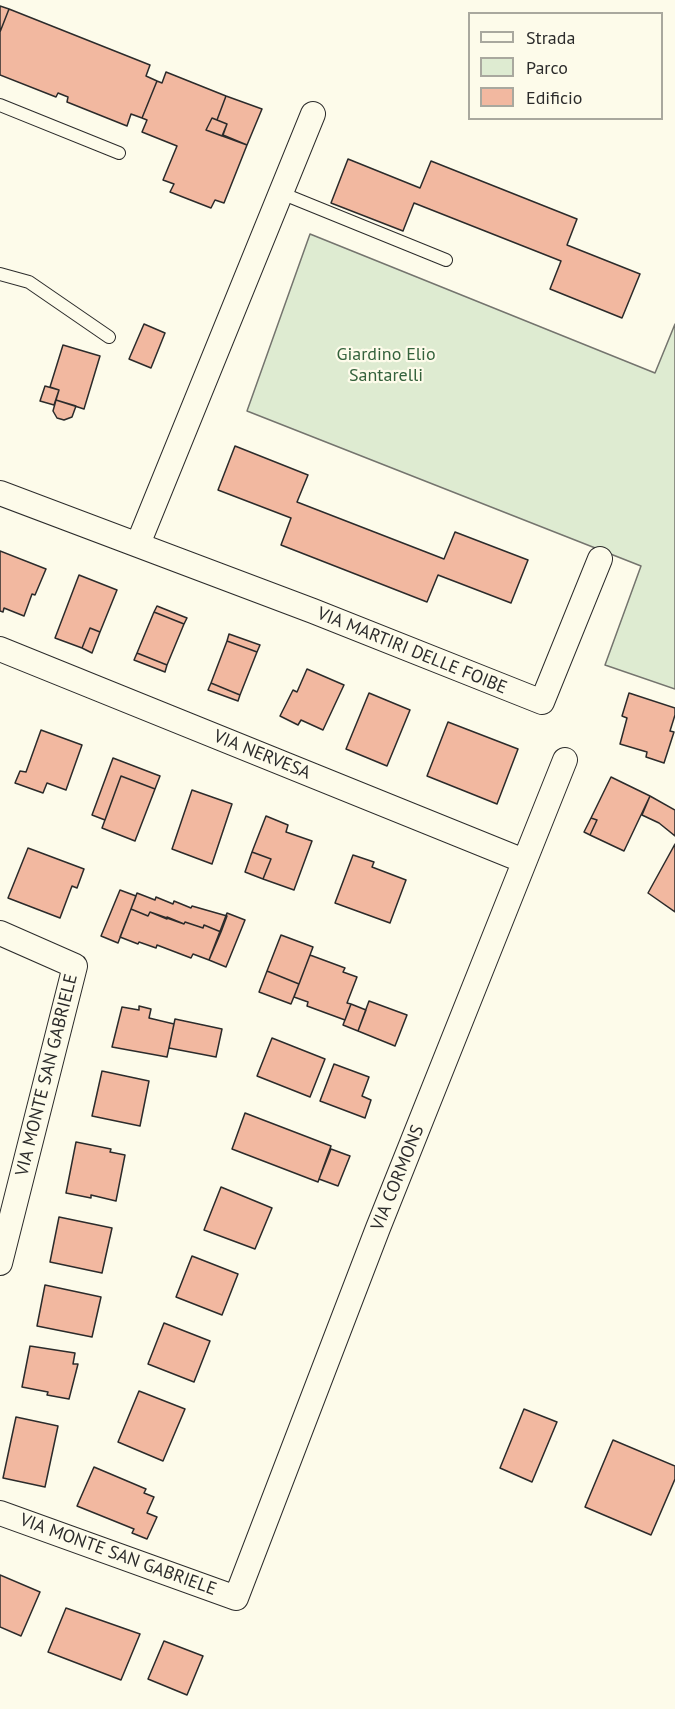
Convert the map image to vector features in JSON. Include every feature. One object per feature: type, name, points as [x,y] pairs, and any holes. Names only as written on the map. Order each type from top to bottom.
[{"type":"street","points":[[138,544],[313,114]]},
{"type":"street","name":"VIA MARTIRI DELLE FOIBE","points":[[0,493],[138,544],[542,702],[600,559]]},
{"type":"street","name":"VIA NERVESA","points":[[0,649],[524,861]]},
{"type":"street","name":"VIA CORMONS","points":[[236,1598],[378,1228],[565,760]]},
{"type":"street","name":"VIA MONTE SAN GABRIELE","points":[[0,933],[75,966],[0,1263]]},
{"type":"street","name":"VIA MONTE SAN GABRIELE","points":[[0,1513],[236,1598]]},
{"type":"lane","points":[[0,105],[119,153]]},
{"type":"lane","points":[[281,193],[446,260]]},
{"type":"lane","points":[[0,274],[29,282],[109,337]]},
{"type":"green space","name":"Giardino Elio Santarelli","points":[[310,234],[655,373],[675,324],[675,689],[605,665],[641,566],[247,411]]},
{"type":"building","points":[[0,6],[9,9],[0,32]]},
{"type":"building","points":[[9,9],[150,65],[146,76],[157,81],[142,118],[131,114],[127,126],[67,102],[68,97],[58,93],[56,97],[0,75],[0,32]]},
{"type":"building","points":[[166,72],[226,96],[217,120],[212,118],[206,130],[247,145],[224,203],[215,200],[211,208],[170,192],[174,184],[163,180],[177,146],[142,132],[147,120],[142,118],[157,81],[162,83]]},
{"type":"building","points":[[226,96],[262,109],[247,145],[223,135],[227,124],[217,120]]},
{"type":"building","points":[[212,118],[227,124],[222,136],[206,130]]},
{"type":"building","points":[[348,159],[420,188],[431,161],[577,219],[567,245],[640,274],[622,318],[550,289],[561,261],[414,203],[403,231],[331,203]]},
{"type":"building","points":[[144,324],[165,333],[151,368],[129,359]]},
{"type":"building","points":[[63,345],[100,356],[84,409],[56,400],[59,390],[50,387]]},
{"type":"building","points":[[45,386],[59,390],[54,405],[40,401]]},
{"type":"building","points":[[56,400],[76,406],[72,417],[64,420],[57,418],[53,411]]},
{"type":"building","points":[[235,446],[308,475],[297,502],[444,559],[455,532],[528,560],[511,603],[438,575],[427,602],[281,545],[291,518],[218,490]]},
{"type":"building","points":[[0,551],[46,569],[35,595],[32,594],[24,616],[4,608],[3,612],[0,611]]},
{"type":"building","points":[[79,575],[117,590],[100,632],[90,628],[82,648],[55,638]]},
{"type":"building","points":[[157,606],[187,618],[184,624],[154,612]]},
{"type":"building","points":[[154,612],[184,624],[167,665],[137,653]]},
{"type":"building","points":[[90,628],[100,632],[92,653],[82,648]]},
{"type":"building","points":[[229,634],[260,645],[257,652],[227,641]]},
{"type":"building","points":[[227,641],[257,652],[240,695],[211,683]]},
{"type":"building","points":[[137,653],[167,665],[165,672],[134,660]]},
{"type":"building","points":[[307,669],[344,685],[323,730],[301,720],[298,725],[280,716],[293,690],[297,692]]},
{"type":"building","points":[[211,683],[240,695],[238,701],[208,690]]},
{"type":"building","points":[[369,693],[410,710],[387,766],[346,749]]},
{"type":"building","points":[[629,693],[675,708],[670,731],[674,732],[664,763],[646,757],[647,752],[620,744],[627,718],[622,716]]},
{"type":"building","points":[[448,722],[518,749],[497,804],[427,776]]},
{"type":"building","points":[[41,730],[82,745],[66,790],[47,783],[43,793],[15,783],[20,771],[26,772]]},
{"type":"building","points":[[113,758],[160,776],[155,789],[121,776],[105,820],[92,815]]},
{"type":"building","points":[[121,776],[155,789],[135,841],[102,828]]},
{"type":"building","points":[[611,777],[650,796],[624,851],[590,835],[597,820],[591,818]]},
{"type":"building","points":[[192,790],[232,804],[212,864],[172,849]]},
{"type":"building","points":[[650,796],[675,810],[675,836],[659,823],[642,815]]},
{"type":"building","points":[[266,816],[288,825],[286,832],[312,841],[294,890],[263,879],[271,859],[252,852]]},
{"type":"building","points":[[591,818],[597,820],[590,835],[584,832]]},
{"type":"building","points":[[675,844],[675,912],[648,893]]},
{"type":"building","points":[[28,848],[84,869],[77,888],[72,886],[60,918],[8,898]]},
{"type":"building","points":[[252,852],[271,859],[263,879],[245,872]]},
{"type":"building","points":[[353,855],[374,862],[372,867],[406,880],[390,923],[335,903]]},
{"type":"building","points":[[120,890],[136,896],[118,943],[101,936]]},
{"type":"building","points":[[137,893],[155,900],[156,897],[173,904],[174,901],[191,908],[192,906],[227,916],[221,932],[204,925],[203,928],[185,922],[184,924],[150,912],[148,916],[131,909]]},
{"type":"building","points":[[131,909],[148,916],[150,912],[184,924],[185,922],[203,928],[204,925],[221,932],[209,960],[193,954],[191,958],[157,945],[156,948],[120,937]]},
{"type":"building","points":[[227,913],[245,920],[226,967],[209,960]]},
{"type":"building","points":[[281,935],[313,947],[299,984],[267,971]]},
{"type":"building","points":[[310,955],[345,968],[343,972],[357,977],[347,1003],[351,1004],[345,1020],[307,1006],[308,1002],[294,997]]},
{"type":"building","points":[[267,971],[299,984],[291,1004],[259,992]]},
{"type":"building","points":[[369,1001],[407,1015],[395,1046],[358,1031]]},
{"type":"building","points":[[351,1004],[366,1010],[358,1031],[343,1025]]},
{"type":"building","points":[[139,1006],[151,1009],[149,1018],[174,1024],[167,1057],[112,1047],[122,1007],[139,1010]]},
{"type":"building","points":[[175,1019],[222,1029],[216,1057],[169,1048]]},
{"type":"building","points":[[272,1038],[325,1059],[310,1097],[257,1076]]},
{"type":"building","points":[[334,1064],[369,1077],[362,1096],[371,1100],[365,1118],[320,1101]]},
{"type":"building","points":[[102,1071],[149,1081],[140,1126],[92,1116]]},
{"type":"building","points":[[245,1113],[331,1146],[318,1182],[232,1149]]},
{"type":"building","points":[[76,1142],[111,1149],[110,1152],[125,1155],[116,1201],[91,1195],[91,1198],[66,1193]]},
{"type":"building","points":[[331,1149],[350,1156],[338,1186],[319,1179]]},
{"type":"building","points":[[221,1187],[272,1208],[255,1249],[204,1230]]},
{"type":"building","points":[[59,1217],[112,1228],[102,1273],[50,1262]]},
{"type":"building","points":[[192,1256],[238,1274],[222,1315],[176,1297]]},
{"type":"building","points":[[45,1285],[101,1297],[92,1337],[37,1326]]},
{"type":"building","points":[[164,1323],[210,1341],[194,1382],[148,1364]]},
{"type":"building","points":[[30,1346],[75,1353],[73,1364],[78,1364],[69,1399],[22,1387]]},
{"type":"building","points":[[139,1391],[185,1409],[163,1461],[118,1442]]},
{"type":"building","points":[[524,1409],[557,1422],[532,1482],[500,1468]]},
{"type":"building","points":[[16,1417],[58,1426],[45,1487],[3,1478]]},
{"type":"building","points":[[613,1440],[675,1466],[675,1479],[651,1535],[585,1507]]},
{"type":"building","points":[[94,1467],[146,1489],[144,1493],[154,1497],[147,1513],[157,1517],[147,1539],[132,1533],[134,1529],[77,1506]]},
{"type":"building","points":[[0,1575],[40,1592],[21,1636],[0,1627]]},
{"type":"building","points":[[66,1608],[140,1634],[121,1680],[48,1652]]},
{"type":"building","points":[[164,1641],[203,1656],[187,1695],[148,1679]]}]
